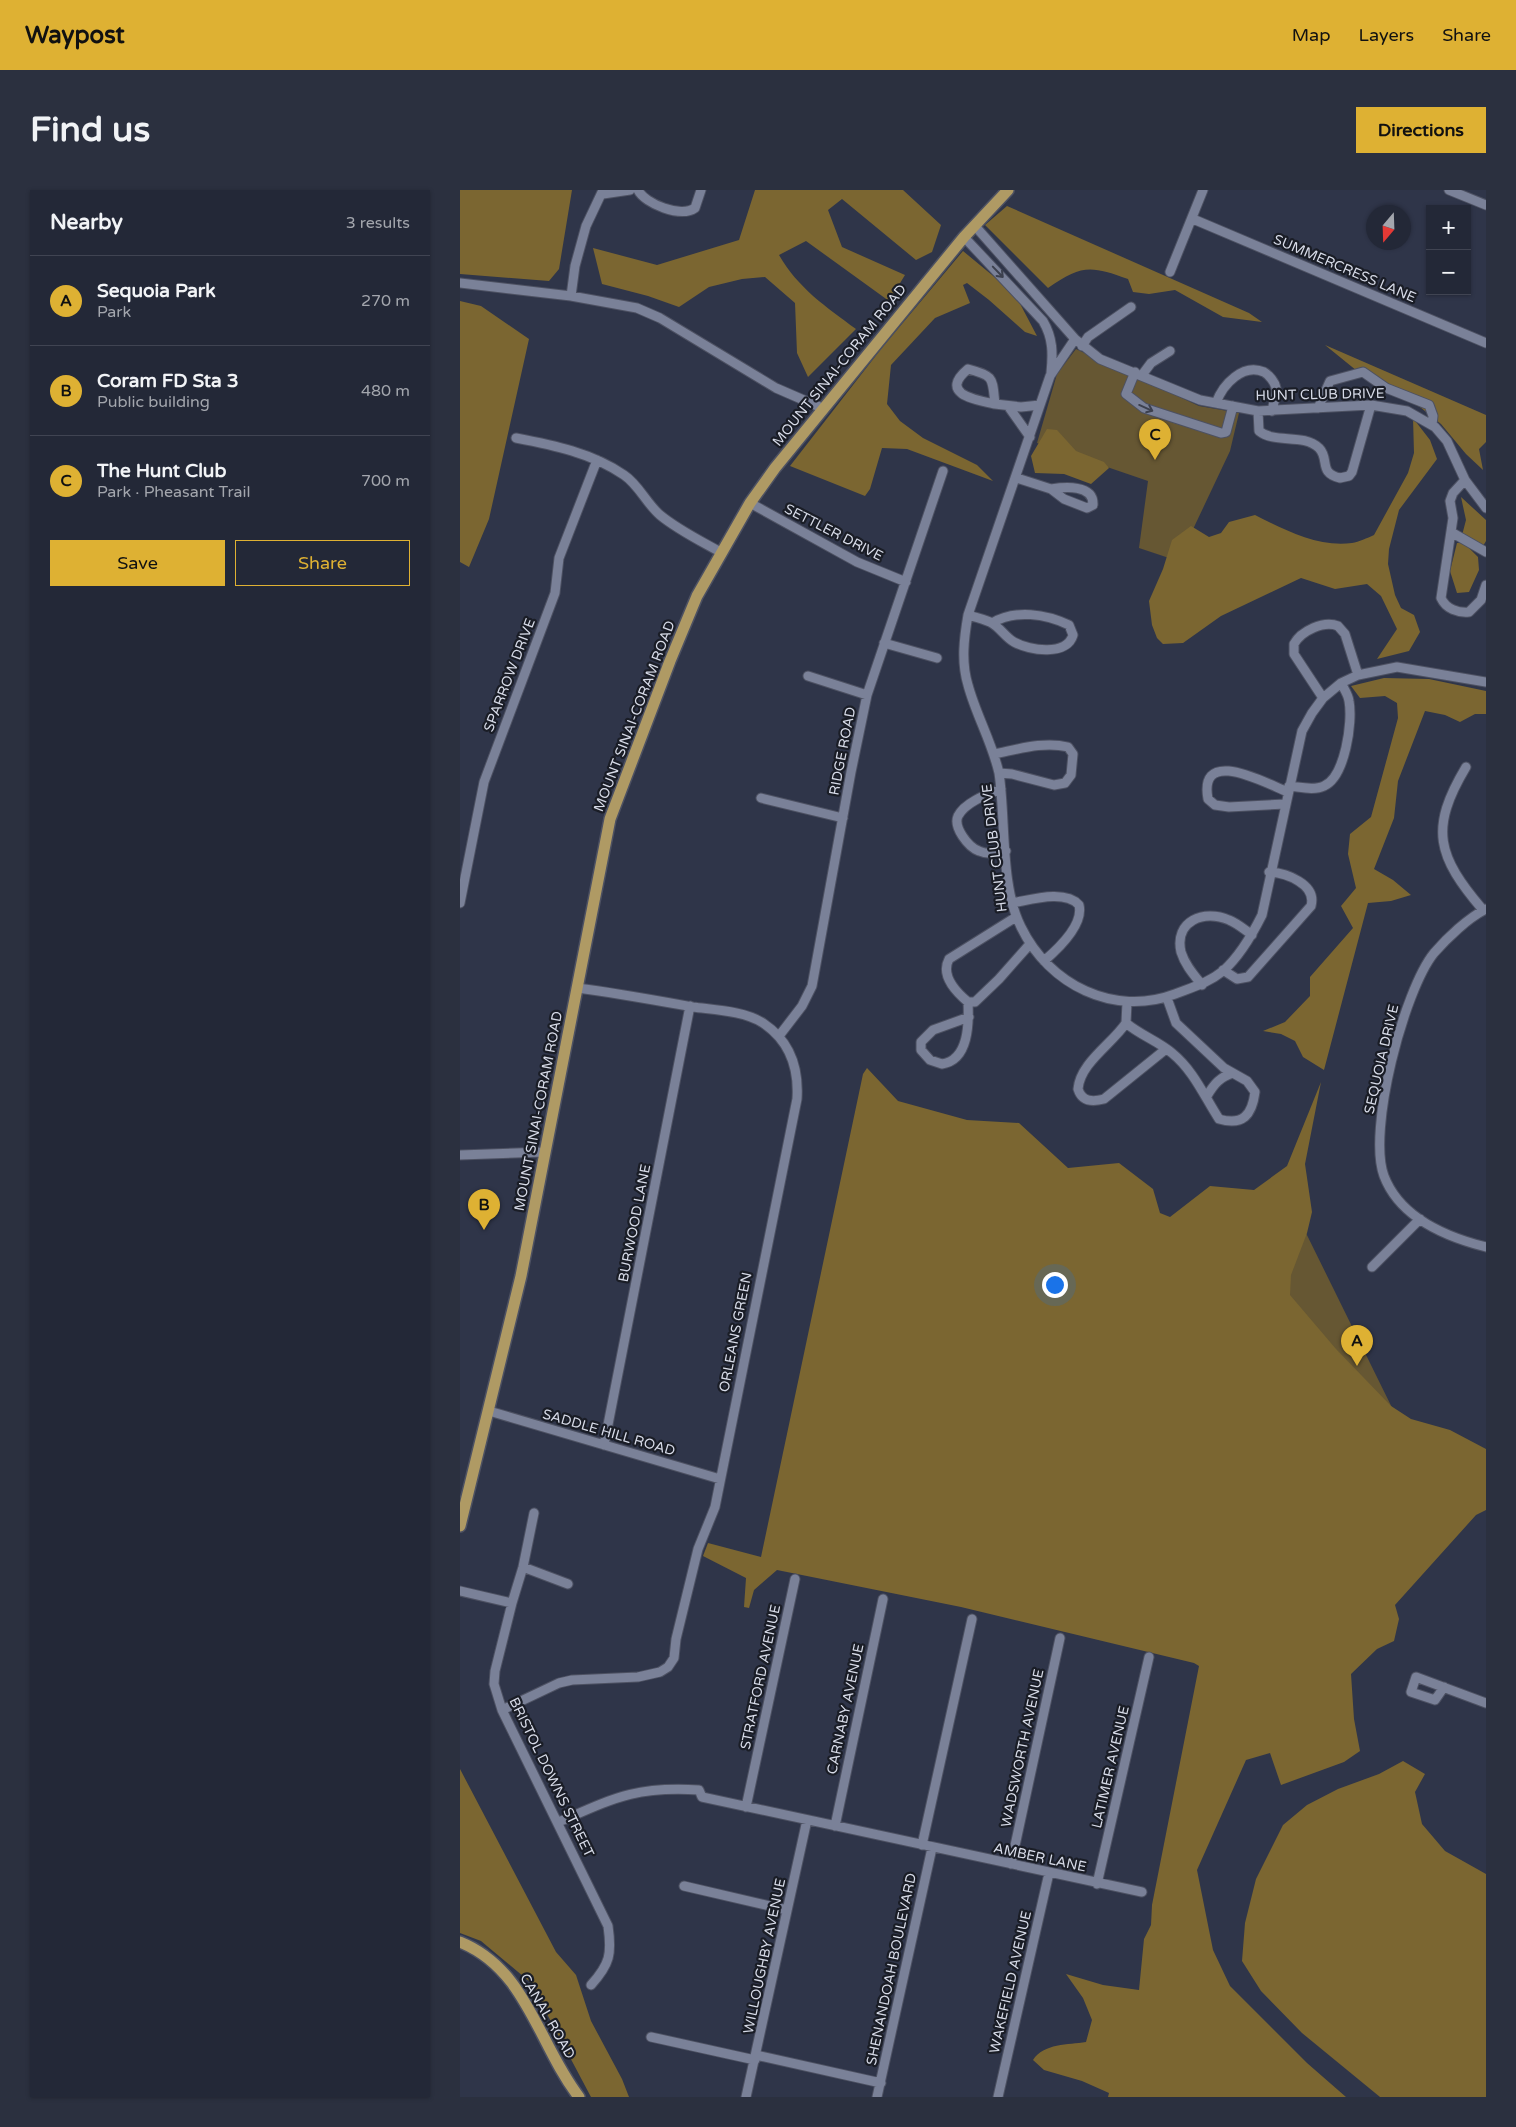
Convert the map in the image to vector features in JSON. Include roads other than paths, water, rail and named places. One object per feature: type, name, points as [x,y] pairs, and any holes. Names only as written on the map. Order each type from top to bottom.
[{"type":"main road","name":"MOUNT SINAI-CORAM ROAD","points":[[460,1526],[521,1276],[610,819],[670,660],[697,596],[750,503],[822,408],[964,237],[1008,190]]},
{"type":"main road","name":"CANAL ROAD","points":[[460,1942],[487,1955],[514,1983],[575,2096]]},
{"type":"street","points":[[571,296],[575,266],[586,226],[603,192],[630,190]]},
{"type":"street","points":[[638,190],[641,196],[656,205],[685,212],[695,208],[701,190]]},
{"type":"street","points":[[1170,272],[1193,219],[1203,190]]},
{"type":"street","points":[[1449,190],[1486,205]]},
{"type":"street","name":"SUMMERCRESS LANE","points":[[1193,219],[1486,343]]},
{"type":"street","name":"HUNT CLUB DRIVE","points":[[975,226],[1079,343],[1100,359],[1200,400],[1216,403],[1272,411],[1371,405],[1407,411],[1432,425],[1447,441],[1466,480],[1486,508]]},
{"type":"street","name":"HUNT CLUB DRIVE","points":[[964,237],[1043,321],[1050,334],[1053,348],[1050,376],[1017,478],[968,615],[963,644],[968,684],[994,754],[999,773],[1012,903],[1016,917],[1030,944],[1052,970],[1073,986],[1093,995],[1127,1002],[1166,998],[1202,985],[1223,970],[1252,935],[1262,915],[1302,731],[1323,698],[1341,683],[1358,675],[1398,666],[1486,682]]},
{"type":"street","points":[[460,283],[571,296],[637,308],[660,318],[776,388],[822,408]]},
{"type":"street","name":"HUNT CLUB DRIVE","points":[[1050,376],[1079,343],[1131,307]]},
{"type":"street","points":[[1050,334],[1064,325]]},
{"type":"street","points":[[1170,351],[1138,373],[1126,394],[1144,408],[1221,433],[1226,432],[1234,406]]},
{"type":"street","points":[[995,404],[994,382],[991,377],[968,369],[957,387],[957,390],[964,396],[995,404],[1008,406],[1040,405]]},
{"type":"street","points":[[1216,403],[1226,385],[1236,376],[1252,370],[1260,371],[1268,374],[1276,388],[1272,411]]},
{"type":"street","points":[[1318,408],[1330,382],[1363,372],[1386,388],[1429,405],[1433,416],[1432,425]]},
{"type":"street","points":[[1258,410],[1259,431],[1266,435],[1314,444],[1322,452],[1324,467],[1328,472],[1340,478],[1349,476],[1352,472],[1371,405]]},
{"type":"street","points":[[1008,406],[1030,437]]},
{"type":"street","points":[[516,438],[556,446],[596,460],[625,475],[664,518],[722,553]]},
{"type":"street","name":"SPARROW DRIVE","points":[[460,903],[462,884],[484,782],[555,593],[559,558],[596,460]]},
{"type":"street","name":"RIDGE ROAD","points":[[779,1036],[802,1006],[812,986],[867,695],[943,471]]},
{"type":"street","points":[[1017,478],[1051,489]]},
{"type":"street","points":[[1466,480],[1451,497],[1453,512],[1451,532],[1440,594],[1443,603],[1458,612],[1469,612],[1481,600],[1486,585]]},
{"type":"street","name":"SETTLER DRIVE","points":[[750,503],[857,562],[906,582]]},
{"type":"street","points":[[1451,532],[1486,552]]},
{"type":"street","points":[[968,615],[992,624],[1010,639],[1026,646],[1062,648],[1070,642],[1073,635],[1069,625],[1039,616],[1020,615],[1002,618],[992,624]]},
{"type":"street","points":[[1323,698],[1294,654],[1294,644],[1301,635],[1327,624],[1338,626],[1345,634],[1358,675]]},
{"type":"street","points":[[884,643],[937,658]]},
{"type":"street","points":[[808,676],[867,695]]},
{"type":"street","points":[[1285,804],[1219,807],[1208,799],[1209,783],[1213,774],[1222,769],[1289,789],[1324,786],[1340,768],[1346,746],[1350,711],[1347,694],[1341,683]]},
{"type":"street","points":[[994,754],[1049,745],[1068,748],[1073,754],[1071,774],[1061,784],[1054,785],[1021,776],[999,773]]},
{"type":"street","points":[[1466,767],[1451,791],[1444,811],[1443,846],[1455,873],[1484,910]]},
{"type":"street","points":[[1001,788],[964,810],[958,818],[958,824],[968,842],[978,851],[992,854],[1006,851]]},
{"type":"street","points":[[761,798],[843,818]]},
{"type":"street","points":[[1223,970],[1237,979],[1248,977],[1311,906],[1311,895],[1304,885],[1284,873],[1270,872]]},
{"type":"street","points":[[1012,903],[1059,897],[1070,898],[1079,905],[1080,913],[1076,923],[1054,952],[1044,961]]},
{"type":"street","name":"SEQUOIA DRIVE","points":[[1484,910],[1451,936],[1434,954],[1419,978],[1405,1009],[1382,1103],[1379,1135],[1384,1176],[1405,1206],[1420,1219],[1446,1236],[1486,1247]]},
{"type":"street","points":[[969,1017],[933,1030],[921,1042],[921,1050],[930,1060],[942,1064],[955,1057],[966,1037],[969,1017],[968,1002],[950,982],[947,970],[949,959],[1016,917]]},
{"type":"street","points":[[1202,985],[1189,969],[1181,951],[1181,936],[1185,925],[1199,917],[1221,917],[1230,920],[1252,935]]},
{"type":"street","points":[[968,1002],[975,1002],[983,996],[1030,944]]},
{"type":"street","name":"ORLEANS GREEN","points":[[502,1710],[559,1682],[638,1678],[660,1672],[668,1667],[674,1658],[676,1639],[698,1549],[715,1507],[797,1099],[799,1078],[796,1064],[779,1036],[762,1022],[635,995],[577,988]]},
{"type":"street","points":[[1126,1023],[1137,1033],[1166,1049],[1197,1080],[1219,1119],[1236,1122],[1244,1118],[1252,1108],[1254,1092],[1246,1081],[1234,1074],[1176,1023],[1166,998]]},
{"type":"street","points":[[1127,1002],[1126,1023],[1117,1037],[1080,1075],[1078,1089],[1085,1099],[1093,1102],[1104,1099],[1166,1049]]},
{"type":"street","name":"BURWOOD LANE","points":[[604,1445],[690,1006]]},
{"type":"street","points":[[1207,1096],[1216,1082],[1225,1076],[1234,1074]]},
{"type":"street","points":[[460,1155],[545,1152]]},
{"type":"street","points":[[1372,1267],[1420,1219]]},
{"type":"street","name":"SADDLE HILL ROAD","points":[[489,1411],[720,1479]]},
{"type":"street","name":"BRISTOL DOWNS STREET","points":[[534,1513],[524,1568],[512,1603],[495,1671],[494,1684],[502,1710],[559,1822],[608,1926],[610,1943],[606,1969],[591,1985]]},
{"type":"street","points":[[524,1568],[568,1584]]},
{"type":"street","name":"STRATFORD AVENUE","points":[[746,1807],[795,1580]]},
{"type":"street","points":[[460,1591],[512,1603]]},
{"type":"street","name":"CARNABY AVENUE","points":[[834,1826],[883,1599]]},
{"type":"street","points":[[559,1822],[616,1797],[650,1789],[699,1790],[702,1797],[922,1846],[972,1619]]},
{"type":"street","name":"WADSWORTH AVENUE","points":[[1011,1864],[1060,1638]]},
{"type":"street","name":"LATIMER AVENUE","points":[[1097,1884],[1149,1657]]},
{"type":"street","points":[[1444,1687],[1486,1703]]},
{"type":"street","name":"WILLOUGHBY AVENUE","points":[[746,2097],[807,1820]]},
{"type":"street","name":"AMBER LANE","points":[[922,1846],[1142,1892]]},
{"type":"street","name":"SHENANDOAH BOULEVARD","points":[[877,2097],[932,1848]]},
{"type":"street","name":"WAKEFIELD AVENUE","points":[[998,2097],[1049,1873]]},
{"type":"street","points":[[684,1886],[787,1910]]},
{"type":"street","points":[[651,2037],[880,2083]]},
{"type":"place","name":"The Hunt Club","points":[[1155,460]]},
{"type":"place","name":"Coram FD Sta 3","points":[[484,1230]]},
{"type":"place","name":"Sequoia Park","points":[[1357,1366]]}]
